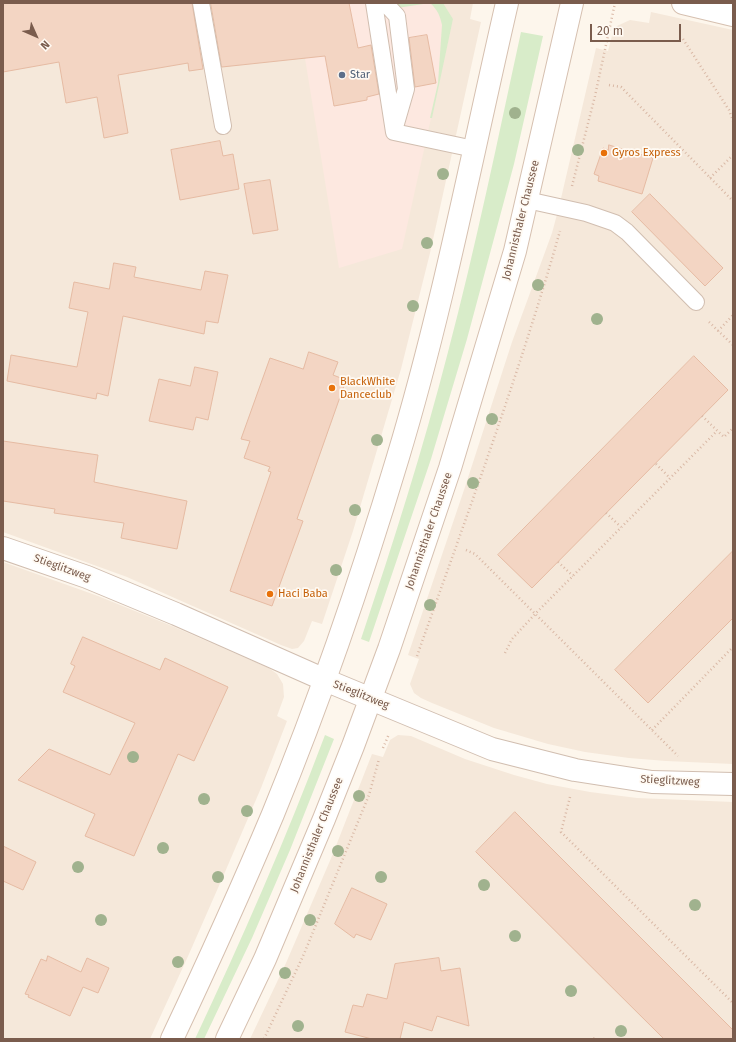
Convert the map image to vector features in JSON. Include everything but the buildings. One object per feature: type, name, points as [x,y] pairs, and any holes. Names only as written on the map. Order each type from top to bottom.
[{"type":"main road","points":[[172,1039],[240,892],[274,811],[325,680],[370,546],[399,455],[446,276],[507,3]]},
{"type":"main road","name":"Johannisthaler Chaussee","points":[[227,1039],[265,959],[295,890],[371,699],[450,468],[515,251],[572,3]]},
{"type":"main road","points":[[683,3],[733,15]]},
{"type":"main road","name":"Stieglitzweg","points":[[3,548],[87,577],[325,680],[492,749],[575,770],[652,782],[733,784]]},
{"type":"lane","points":[[201,3],[223,126]]},
{"type":"lane","points":[[374,3],[394,132]]},
{"type":"lane","points":[[385,3],[397,16],[406,89],[394,132]]},
{"type":"lane","points":[[394,132],[474,149]]},
{"type":"lane","points":[[527,200],[586,213],[616,223],[627,232],[696,302]]},
{"type":"path","points":[[417,658],[500,424],[546,282],[595,96],[615,3]]},
{"type":"path","points":[[683,39],[729,110],[733,121]]},
{"type":"path","points":[[609,85],[621,88],[733,201]]},
{"type":"path","points":[[710,178],[733,155]]},
{"type":"path","points":[[696,302],[698,311],[733,345]]},
{"type":"path","points":[[718,331],[733,315]]},
{"type":"path","points":[[702,416],[724,437],[733,428]]},
{"type":"path","points":[[505,653],[512,639],[536,613],[717,431]]},
{"type":"path","points":[[656,464],[670,478]]},
{"type":"path","points":[[606,513],[622,527]]},
{"type":"path","points":[[466,550],[475,554],[536,613],[681,759]]},
{"type":"path","points":[[558,562],[573,576]]},
{"type":"path","points":[[652,730],[733,648]]},
{"type":"path","points":[[264,1039],[304,954],[370,795],[380,756]]},
{"type":"path","points":[[570,796],[561,832],[733,1003]]},
{"type":"shaded area","points":[[3,3],[473,3],[470,19],[481,22],[430,253],[401,369],[353,531],[322,624],[312,621],[304,641],[298,648],[292,649],[281,645],[127,577],[3,532]]},
{"type":"shaded area","points":[[296,3],[443,3],[453,19],[402,249],[339,268]]},
{"type":"shaded area","points":[[651,12],[733,30],[733,764],[629,758],[585,752],[548,744],[494,728],[432,703],[414,693],[410,684],[419,659],[408,655],[512,342],[552,233],[596,48],[608,51],[613,32],[617,26],[630,20],[649,23]]},
{"type":"shaded area","points":[[3,562],[98,596],[269,668],[277,674],[283,684],[284,697],[277,716],[287,721],[261,788],[225,872],[150,1039],[3,1039]]},
{"type":"shaded area","points":[[398,735],[411,736],[465,759],[547,784],[590,792],[637,798],[733,802],[733,1039],[250,1039],[286,963],[332,856],[372,754],[383,757],[390,740]]},
{"type":"green space","points":[[398,3],[430,3],[397,8]]},
{"type":"green space","points":[[430,3],[443,3],[453,19],[432,118],[430,118],[438,83],[442,25],[438,13]]},
{"type":"green space","points":[[521,32],[543,36],[514,164],[467,339],[431,459],[369,642],[361,639],[407,496],[448,352],[477,232]]},
{"type":"green space","points":[[325,735],[334,739],[290,850],[252,938],[204,1039],[195,1039],[263,888]]},
{"type":"place","name":"Star","points":[[342,75]]},
{"type":"place","name":"Gyros Express","points":[[604,153]]},
{"type":"place","name":"BlackWhite Danceclub","points":[[332,388]]},
{"type":"place","name":"Haci Baba","points":[[270,594]]}]
